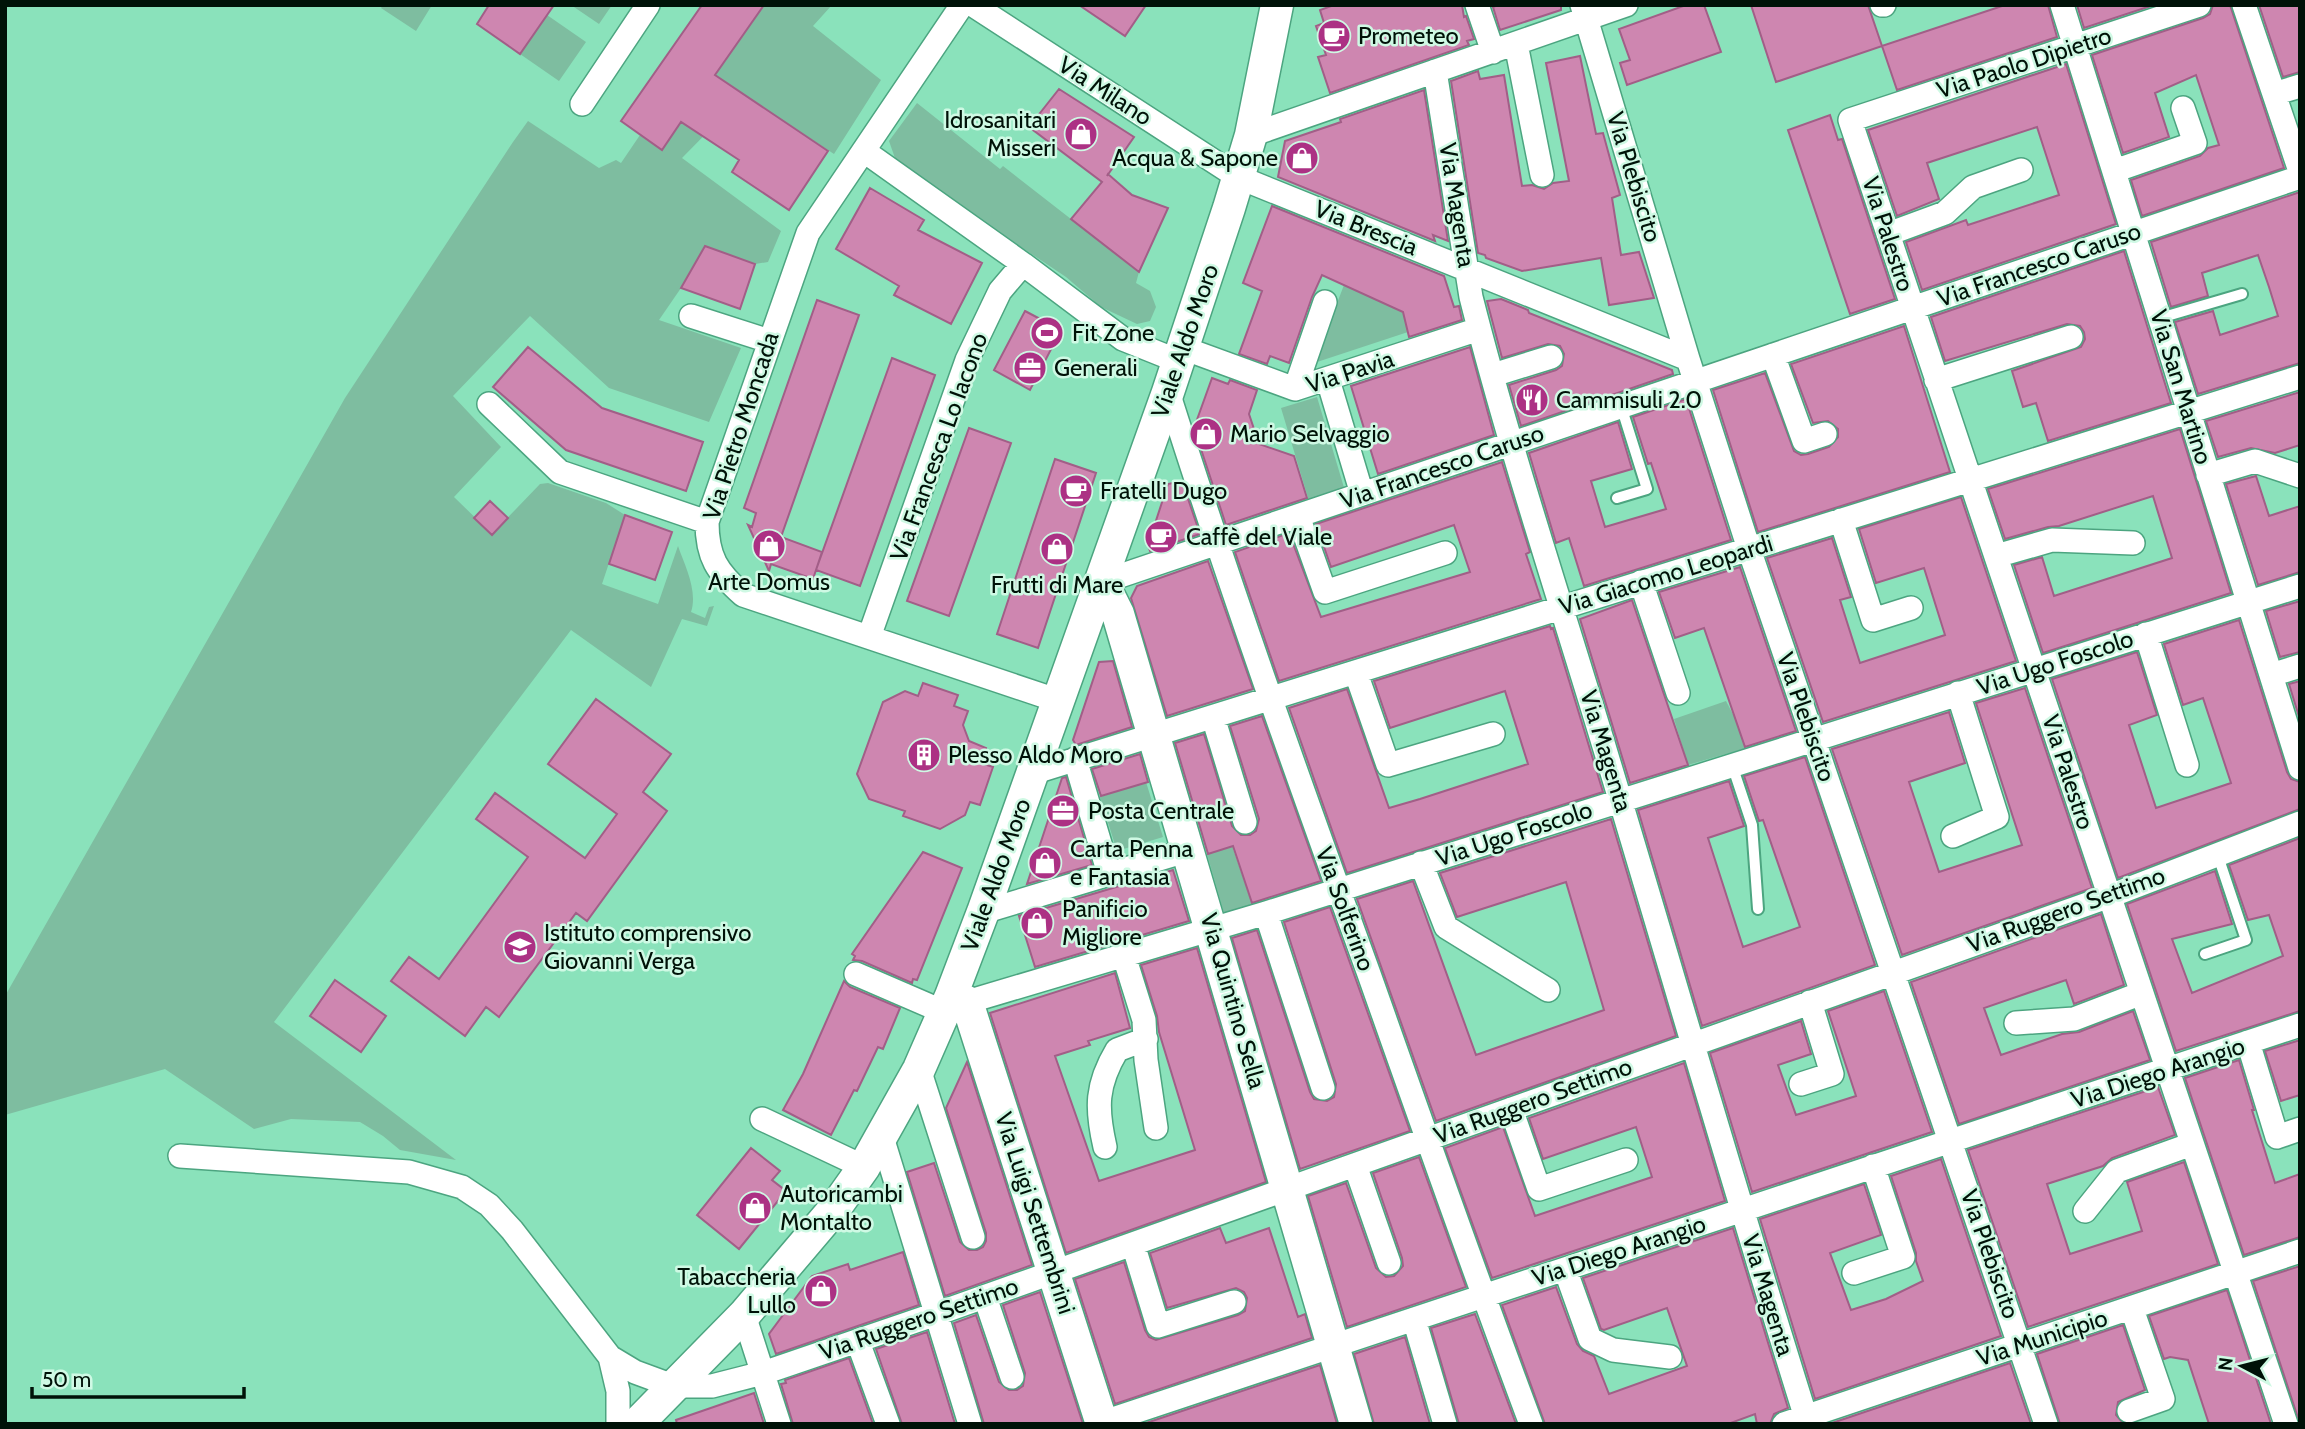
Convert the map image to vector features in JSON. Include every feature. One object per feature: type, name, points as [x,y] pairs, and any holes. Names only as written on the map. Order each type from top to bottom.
[{"type":"street","points":[[582,104],[648,5]]},
{"type":"street","name":"Via Pietro Moncada","points":[[961,5],[808,233],[707,522],[707,539],[713,562],[725,579],[743,595],[1059,701]]},
{"type":"street","name":"Via Milano","points":[[972,5],[1238,177]]},
{"type":"street","name":"Viale Aldo Moro","points":[[657,1409],[744,1315],[835,1208],[882,1137],[954,1003],[983,912],[1181,355],[1251,135],[1277,5]]},
{"type":"street","points":[[1477,5],[1493,52]]},
{"type":"street","points":[[1251,135],[1516,44],[1585,12],[1626,5]]},
{"type":"street","name":"Via San Martino","points":[[2062,5],[2271,675],[2296,742],[2300,768]]},
{"type":"street","name":"Via Paolo Dipietro","points":[[1850,120],[2199,5]]},
{"type":"street","points":[[2244,5],[2300,174]]},
{"type":"street","name":"Via Plebiscito","points":[[1585,12],[1695,382],[1749,549],[2046,1424]]},
{"type":"street","points":[[1516,44],[1542,175]]},
{"type":"street","name":"Via Magenta","points":[[1435,71],[1471,296],[1479,329],[1511,444],[1563,607],[1742,1211],[1799,1422]]},
{"type":"street","points":[[2274,94],[2300,86]]},
{"type":"street","points":[[2114,171],[2194,142],[2183,108]]},
{"type":"street","name":"Via Palestro","points":[[1850,120],[2286,1424]]},
{"type":"street","name":"Via Pavia","points":[[864,151],[1123,339],[1295,389],[1479,329]]},
{"type":"street","points":[[1888,234],[1945,213],[1973,187],[2021,170]]},
{"type":"street","name":"Via Francesco Caruso","points":[[1102,582],[2300,174]]},
{"type":"street","name":"Via Brescia","points":[[1238,177],[1688,359]]},
{"type":"street","name":"Via Francesca Lo Iacono","points":[[869,637],[967,360],[1000,291],[1023,264]]},
{"type":"street","points":[[1295,389],[1325,302]]},
{"type":"street","points":[[691,316],[769,341]]},
{"type":"street","points":[[1936,380],[2071,337]]},
{"type":"street","points":[[1773,355],[1804,441],[1825,433]]},
{"type":"street","points":[[1493,375],[1551,357]]},
{"type":"street","name":"Via Giacomo Leopardi","points":[[1032,773],[2300,377]]},
{"type":"street","points":[[1328,380],[1362,494]]},
{"type":"street","name":"Via Solferino","points":[[1168,392],[1216,544],[1270,699],[1531,1424]]},
{"type":"street","points":[[489,404],[560,472],[707,522]]},
{"type":"street","points":[[2208,475],[2255,461],[2300,476]]},
{"type":"street","points":[[1298,516],[1325,592],[1445,553]]},
{"type":"street","points":[[1841,520],[1873,620],[1911,608]]},
{"type":"street","points":[[1996,556],[2052,540],[2133,543]]},
{"type":"street","name":"Via Quintino Sella","points":[[1102,582],[1118,614],[1356,1424]]},
{"type":"street","points":[[1641,582],[1678,693]]},
{"type":"street","name":"Via Ugo Foscolo","points":[[954,1003],[1266,913],[2300,586]]},
{"type":"street","points":[[2146,634],[2186,765]]},
{"type":"street","points":[[2271,675],[2300,666]]},
{"type":"street","points":[[1356,673],[1388,765],[1493,734]]},
{"type":"street","points":[[1952,836],[1997,817],[1958,693]]},
{"type":"street","points":[[1213,717],[1245,822]]},
{"type":"street","points":[[1075,759],[1109,874]]},
{"type":"street","name":"Via Ruggero Settimo","points":[[657,1409],[712,1386],[763,1373],[858,1342],[1054,1273],[2110,896],[2300,823]]},
{"type":"street","points":[[983,912],[1189,850]]},
{"type":"street","points":[[1421,863],[1446,927],[1548,990]]},
{"type":"street","points":[[1266,913],[1323,1088]]},
{"type":"street","points":[[1124,956],[1144,1020],[1156,1128]]},
{"type":"street","points":[[856,974],[954,1003]]},
{"type":"street","points":[[2016,1023],[2074,1019],[2142,993]]},
{"type":"street","points":[[1801,1084],[1832,1074],[1810,1002]]},
{"type":"street","name":"Via Luigi Settembrini","points":[[954,1003],[1054,1273],[1101,1423]]},
{"type":"street","name":"Via Diego Arangio","points":[[1101,1423],[2300,1025]]},
{"type":"street","points":[[1105,1147],[1098,1098],[1101,1082],[1117,1050],[1146,1039]]},
{"type":"street","points":[[2248,1042],[2277,1136],[2300,1129]]},
{"type":"street","points":[[919,1069],[973,1237]]},
{"type":"street","points":[[1511,1109],[1539,1189],[1626,1160]]},
{"type":"street","points":[[762,1119],[864,1167]]},
{"type":"street","points":[[882,1137],[970,1424]]},
{"type":"street","points":[[2085,1211],[2117,1171],[2192,1144]]},
{"type":"street","points":[[180,1156],[409,1172],[462,1187],[489,1205],[512,1230],[610,1357],[635,1372],[657,1409]]},
{"type":"street","points":[[1356,1165],[1389,1263]]},
{"type":"street","points":[[1854,1273],[1903,1257],[1873,1166]]},
{"type":"street","points":[[1133,1244],[1158,1326],[1234,1302]]},
{"type":"street","name":"Via Municipio","points":[[1799,1422],[2020,1344],[2300,1251]]},
{"type":"street","points":[[1565,1269],[1590,1339],[1613,1350],[1670,1357]]},
{"type":"street","points":[[985,1297],[1012,1377]]},
{"type":"street","points":[[2129,1411],[2162,1399],[2132,1309]]},
{"type":"street","points":[[744,1315],[779,1424]]},
{"type":"street","points":[[1414,1319],[1445,1424]]},
{"type":"street","points":[[858,1342],[888,1424]]},
{"type":"street","points":[[610,1357],[618,1391],[618,1424]]},
{"type":"lane","points":[[2160,318],[2242,294]]},
{"type":"lane","points":[[1617,498],[1647,489],[1621,406]]},
{"type":"lane","points":[[1732,765],[1752,825],[1758,909]]},
{"type":"lane","points":[[2205,954],[2246,940],[2217,853]]},
{"type":"green space","points":[[383,5],[432,5],[416,31],[381,8]]},
{"type":"green space","points":[[571,5],[612,5],[599,24]]},
{"type":"green space","points":[[764,5],[832,5],[813,26],[881,80],[834,154],[744,95],[682,158],[781,231],[768,262],[755,264],[705,246],[659,320],[741,348],[709,422],[609,388],[530,316],[453,396],[501,447],[454,497],[492,534],[540,484],[548,483],[606,503],[625,515],[602,584],[658,604],[678,546],[692,587],[691,612],[705,618],[709,607],[714,606],[707,626],[682,619],[651,687],[571,630],[274,1022],[456,1160],[400,1150],[360,1122],[291,1119],[254,1129],[165,1069],[5,1115],[5,996],[345,398],[513,142],[528,121],[599,168],[616,160],[621,163],[640,135],[662,150]]},
{"type":"green space","points":[[547,15],[586,42],[559,81],[520,54]]},
{"type":"green space","points":[[917,103],[1000,169],[1003,166],[1139,272],[1136,283],[1150,291],[1156,307],[1150,321],[1137,324],[1101,307],[1066,277],[903,168],[896,161],[889,141]]},
{"type":"green space","points":[[1344,285],[1403,312],[1408,332],[1314,363]]},
{"type":"green space","points":[[1317,397],[1345,491],[1309,501],[1281,408]]},
{"type":"green space","points":[[1726,701],[1746,748],[1688,765],[1674,719]]},
{"type":"green space","points":[[1146,782],[1163,837],[1117,851],[1100,797]]},
{"type":"green space","points":[[1232,846],[1252,904],[1224,913],[1207,854]]},
{"type":"building","points":[[489,5],[554,5],[520,54],[477,24]]},
{"type":"building","points":[[702,5],[764,5],[715,75],[828,151],[789,210],[732,172],[739,160],[681,122],[662,150],[621,121]]},
{"type":"building","points":[[1079,5],[1146,5],[1125,36]]},
{"type":"building","points":[[1334,5],[1462,5],[1464,17],[1466,16],[1474,39],[1467,41],[1469,45],[1330,93],[1318,57],[1326,55],[1316,26],[1324,23],[1320,10]]},
{"type":"building","points":[[1561,5],[1561,10],[1500,30],[1493,7]]},
{"type":"building","points":[[1686,5],[1704,5],[1721,52],[1627,85],[1620,63],[1630,60],[1619,29]]},
{"type":"building","points":[[1751,5],[1868,5],[1882,46],[1776,82]]},
{"type":"building","points":[[2005,5],[2048,5],[2057,37],[1897,90],[1882,46]]},
{"type":"building","points":[[2077,5],[2154,5],[2084,28]]},
{"type":"building","points":[[2213,5],[2230,5],[2284,168],[2142,216],[2131,180],[2200,156],[2208,148],[2219,145],[2196,75],[2155,93],[2169,137],[2123,153],[2092,55],[2203,18],[2210,14]]},
{"type":"building","points":[[2259,5],[2300,5],[2300,72],[2283,77]]},
{"type":"building","points":[[1580,56],[1596,134],[1603,133],[1620,195],[1612,198],[1621,255],[1639,252],[1654,298],[1609,305],[1601,258],[1522,271],[1478,253],[1451,81],[1478,71],[1480,79],[1504,75],[1522,186],[1532,185],[1544,189],[1553,183],[1569,181],[1546,63]]},
{"type":"building","points":[[2066,64],[2116,224],[1922,290],[1906,242],[1966,220],[1968,225],[2059,195],[2037,127],[1927,163],[1939,199],[1897,216],[1868,130]]},
{"type":"building","points":[[1059,89],[1134,137],[1108,174],[1132,195],[1168,208],[1139,272],[1071,219],[1102,182],[1029,127]]},
{"type":"building","points":[[1424,90],[1448,241],[1433,235],[1435,241],[1278,177],[1285,141]]},
{"type":"building","points":[[1830,115],[1838,140],[1842,139],[1895,299],[1850,314],[1788,130]]},
{"type":"building","points":[[870,188],[924,220],[918,230],[982,263],[951,324],[894,295],[899,286],[836,249]]},
{"type":"building","points":[[2300,192],[2300,363],[2198,394],[2175,322],[2213,311],[2220,335],[2278,316],[2258,255],[2202,273],[2208,296],[2171,307],[2151,242]]},
{"type":"building","points":[[1272,206],[1444,276],[1454,307],[1459,306],[1462,320],[1409,337],[1403,312],[1322,275],[1289,363],[1270,356],[1267,364],[1239,354],[1262,291],[1243,283]]},
{"type":"building","points":[[705,246],[755,264],[740,309],[681,288]]},
{"type":"building","points":[[2124,251],[2171,403],[2048,441],[2036,403],[2023,407],[2012,371],[2081,347],[2085,339],[2080,326],[2067,324],[1945,361],[1931,317]]},
{"type":"building","points":[[1501,299],[1528,310],[1529,313],[1672,370],[1673,374],[1521,426],[1509,385],[1556,370],[1562,366],[1564,354],[1560,346],[1548,344],[1502,358],[1487,301]]},
{"type":"building","points":[[817,300],[859,315],[781,537],[822,552],[813,579],[771,564],[769,571],[748,525],[752,527],[756,513],[744,508]]},
{"type":"building","points":[[1025,311],[1061,330],[1030,390],[994,370]]},
{"type":"building","points":[[1904,326],[1950,472],[1758,532],[1713,390],[1765,373],[1794,451],[1801,455],[1829,447],[1838,437],[1838,429],[1828,421],[1813,423],[1791,364]]},
{"type":"building","points":[[528,347],[602,408],[703,442],[686,491],[566,450],[493,387]]},
{"type":"building","points":[[1470,347],[1494,435],[1378,474],[1351,386]]},
{"type":"building","points":[[892,358],[935,375],[860,586],[816,570]]},
{"type":"building","points":[[1212,378],[1228,384],[1230,380],[1257,390],[1249,414],[1259,444],[1294,456],[1307,498],[1226,525],[1194,428]]},
{"type":"building","points":[[2300,392],[2300,445],[2275,453],[2251,448],[2218,457],[2206,421]]},
{"type":"building","points":[[1686,399],[1731,540],[1584,586],[1569,538],[1556,543],[1529,453],[1618,422],[1632,469],[1591,481],[1605,527],[1666,509],[1633,417]]},
{"type":"building","points":[[969,428],[1011,443],[949,616],[907,601]]},
{"type":"building","points":[[2180,429],[2231,593],[2043,653],[2014,565],[2042,557],[2054,596],[2172,558],[2153,496],[2059,526],[2005,539],[1988,489]]},
{"type":"building","points":[[1055,459],[1096,473],[1038,648],[997,634]]},
{"type":"building","points":[[1502,462],[1530,552],[1526,554],[1541,599],[1279,681],[1235,552],[1289,533],[1321,617],[1470,572],[1454,525],[1331,567],[1316,524]]},
{"type":"building","points":[[2256,476],[2269,516],[2300,506],[2300,572],[2258,585],[2226,484]]},
{"type":"building","points":[[1182,481],[1200,534],[1150,551],[1148,545],[1168,484]]},
{"type":"building","points":[[1961,497],[2016,661],[1823,722],[1767,558],[1832,538],[1851,597],[1840,600],[1860,663],[1945,635],[1924,568],[1876,583],[1859,529]]},
{"type":"building","points":[[490,501],[508,518],[492,535],[474,518]]},
{"type":"building","points":[[625,515],[672,532],[655,580],[609,564]]},
{"type":"building","points":[[1208,561],[1253,689],[1167,716],[1131,598],[1137,586]]},
{"type":"building","points":[[1740,567],[1796,731],[1745,747],[1704,628],[1675,638],[1659,592]]},
{"type":"building","points":[[1632,600],[1688,765],[1630,783],[1580,619]]},
{"type":"building","points":[[2300,601],[2300,652],[2280,657],[2266,611]]},
{"type":"building","points":[[2239,620],[2287,772],[2291,779],[2300,782],[2300,809],[2118,878],[2052,679],[2137,652],[2157,715],[2129,725],[2156,808],[2231,783],[2203,698],[2183,705],[2164,644]]},
{"type":"building","points":[[1550,626],[1553,628],[1603,792],[1347,873],[1289,708],[1347,689],[1389,808],[1420,799],[1528,764],[1505,691],[1390,728],[1374,681]]},
{"type":"building","points":[[1113,661],[1132,727],[1076,745],[1073,740],[1099,662]]},
{"type":"building","points":[[2300,681],[2300,720],[2289,684]]},
{"type":"building","name":"Plesso Aldo Moro","points":[[923,683],[958,695],[954,706],[968,711],[963,725],[969,741],[986,748],[981,763],[993,767],[980,805],[970,802],[965,815],[940,829],[903,816],[905,811],[869,799],[857,774],[883,702],[905,691],[918,696]]},
{"type":"building","points":[[2025,688],[2092,888],[1902,955],[1832,749],[1949,712],[1965,763],[1909,782],[1939,872],[2022,845],[1976,703]]},
{"type":"building","points":[[596,699],[671,754],[643,792],[667,811],[587,921],[576,913],[499,1017],[486,1007],[465,1036],[391,981],[409,957],[439,979],[528,857],[476,819],[495,793],[585,858],[617,814],[548,764]]},
{"type":"building","points":[[1262,716],[1321,881],[1252,903],[1233,846],[1208,854],[1175,743],[1204,734],[1232,826],[1241,835],[1250,835],[1256,831],[1259,819],[1230,726]]},
{"type":"building","points":[[1140,754],[1148,782],[1101,796],[1092,769]]},
{"type":"building","points":[[1805,757],[1875,965],[1702,1026],[1638,810],[1729,781],[1744,826],[1708,838],[1743,947],[1800,927],[1763,820],[1759,821],[1744,776]]},
{"type":"building","points":[[1066,777],[1092,865],[1027,884],[1062,778]]},
{"type":"building","points":[[1611,819],[1676,1036],[1436,1121],[1357,899],[1413,881],[1476,1055],[1604,1010],[1566,882],[1457,917],[1440,873]]},
{"type":"building","points":[[2300,838],[2300,1011],[2176,1051],[2127,904],[2215,871],[2232,924],[2172,939],[2192,993],[2283,956],[2269,915],[2248,920],[2229,865]]},
{"type":"building","points":[[923,852],[962,868],[917,980],[913,979],[912,983],[862,961],[853,960],[855,956],[852,954]]},
{"type":"building","points":[[1173,870],[1189,921],[1035,967],[1019,916]]},
{"type":"building","points":[[1330,907],[1410,1131],[1300,1169],[1232,938],[1257,930],[1310,1092],[1314,1099],[1327,1101],[1334,1097],[1336,1084],[1284,922]]},
{"type":"building","points":[[2101,914],[2124,985],[2074,1004],[2066,980],[1984,1008],[2001,1055],[2062,1034],[2079,1032],[2133,1011],[2150,1060],[1959,1124],[1911,982]]},
{"type":"building","points":[[1197,948],[1266,1182],[1066,1253],[990,1013],[1115,973],[1130,1028],[1088,1041],[1090,1045],[1055,1056],[1099,1181],[1195,1150],[1141,965]]},
{"type":"building","points":[[335,980],[386,1016],[361,1052],[310,1016]]},
{"type":"building","points":[[844,981],[850,987],[900,1008],[883,1049],[878,1047],[857,1091],[854,1090],[831,1135],[783,1110],[803,1074]]},
{"type":"building","points":[[1884,991],[1932,1132],[1752,1192],[1710,1053],[1801,1021],[1811,1054],[1778,1065],[1796,1115],[1856,1096],[1828,1011]]},
{"type":"building","points":[[2300,1040],[2300,1095],[2281,1101],[2265,1051]]},
{"type":"building","points":[[2239,1060],[2275,1183],[2300,1174],[2300,1237],[2244,1255],[2185,1078]]},
{"type":"building","points":[[967,1062],[1032,1265],[945,1296],[907,1172],[934,1163],[960,1242],[969,1250],[983,1247],[986,1233],[946,1108]]},
{"type":"building","points":[[1684,1063],[1725,1201],[1492,1278],[1445,1148],[1503,1127],[1535,1216],[1652,1177],[1636,1127],[1543,1159],[1529,1118]]},
{"type":"building","points":[[2158,1087],[2175,1135],[2112,1158],[2103,1166],[2047,1184],[2070,1254],[2142,1231],[2127,1182],[2184,1162],[2218,1264],[2028,1327],[1968,1150]]},
{"type":"building","points":[[751,1148],[780,1171],[772,1180],[786,1191],[739,1249],[697,1215]]},
{"type":"building","points":[[1419,1157],[1466,1287],[1347,1327],[1308,1196],[1346,1183],[1376,1268],[1386,1277],[1394,1276],[1403,1266],[1402,1258],[1373,1173]]},
{"type":"building","points":[[1941,1159],[2001,1336],[1815,1399],[1760,1219],[1864,1184],[1881,1235],[1830,1253],[1851,1310],[1886,1299],[1923,1281],[1891,1176]]},
{"type":"building","points":[[1220,1228],[1226,1243],[1269,1228],[1298,1317],[1305,1314],[1312,1338],[1115,1404],[1075,1279],[1124,1262],[1145,1330],[1149,1337],[1156,1340],[1238,1315],[1245,1311],[1247,1298],[1244,1292],[1236,1288],[1167,1308],[1150,1253]]},
{"type":"building","points":[[1733,1228],[1788,1408],[1774,1414],[1770,1424],[1757,1424],[1755,1414],[1728,1424],[1545,1424],[1502,1305],[1556,1287],[1577,1344],[1583,1351],[1594,1356],[1609,1394],[1687,1366],[1667,1308],[1601,1329],[1583,1278]]},
{"type":"building","points":[[903,1252],[919,1305],[776,1354],[769,1334],[812,1276],[848,1264],[850,1270]]},
{"type":"building","points":[[2300,1266],[2300,1424],[2253,1281]]},
{"type":"building","points":[[2227,1290],[2271,1424],[2209,1424],[2188,1360],[2170,1357],[2164,1359],[2149,1316]]},
{"type":"building","points":[[1040,1292],[1083,1424],[984,1424],[954,1323],[976,1315],[999,1382],[1009,1390],[1017,1390],[1023,1386],[1025,1373],[1003,1305]]},
{"type":"building","points":[[1475,1314],[1516,1424],[1459,1424],[1431,1328]]},
{"type":"building","points":[[2123,1325],[2145,1390],[2118,1402],[2116,1415],[2124,1424],[2060,1424],[2037,1354]]},
{"type":"building","points":[[927,1332],[955,1424],[902,1424],[876,1349]]},
{"type":"building","points":[[1405,1337],[1430,1424],[1374,1424],[1354,1354]]},
{"type":"building","points":[[849,1358],[873,1424],[793,1424],[781,1384],[786,1383],[785,1380]]},
{"type":"building","points":[[2010,1363],[2031,1424],[1829,1424]]},
{"type":"building","points":[[1320,1365],[1337,1424],[1143,1424]]},
{"type":"building","points":[[754,1393],[764,1424],[677,1424],[676,1420]]},
{"type":"place","name":"Prometeo","points":[[1334,36]]},
{"type":"place","name":"Idrosanitari Misseri","points":[[1081,134]]},
{"type":"place","name":"Acqua & Sapone","points":[[1302,158]]},
{"type":"place","name":"Fit Zone","points":[[1047,333]]},
{"type":"place","name":"Generali","points":[[1030,368]]},
{"type":"place","name":"Cammisuli 2.0","points":[[1532,400]]},
{"type":"place","name":"Mario Selvaggio","points":[[1206,434]]},
{"type":"place","name":"Fratelli Dugo","points":[[1076,491]]},
{"type":"place","name":"Caffè del Viale","points":[[1161,537]]},
{"type":"place","name":"Arte Domus","points":[[769,546]]},
{"type":"place","name":"Frutti di Mare","points":[[1057,549]]},
{"type":"place","name":"Plesso Aldo Moro","points":[[924,755]]},
{"type":"place","name":"Posta Centrale","points":[[1063,811]]},
{"type":"place","name":"Carta Penna e Fantasia","points":[[1045,863]]},
{"type":"place","name":"Panificio Migliore","points":[[1037,923]]},
{"type":"place","name":"Istituto comprensivo Giovanni Verga","points":[[520,947]]},
{"type":"place","name":"Autoricambi Montalto","points":[[755,1208]]},
{"type":"place","name":"Tabaccheria Lullo","points":[[821,1291]]}]
